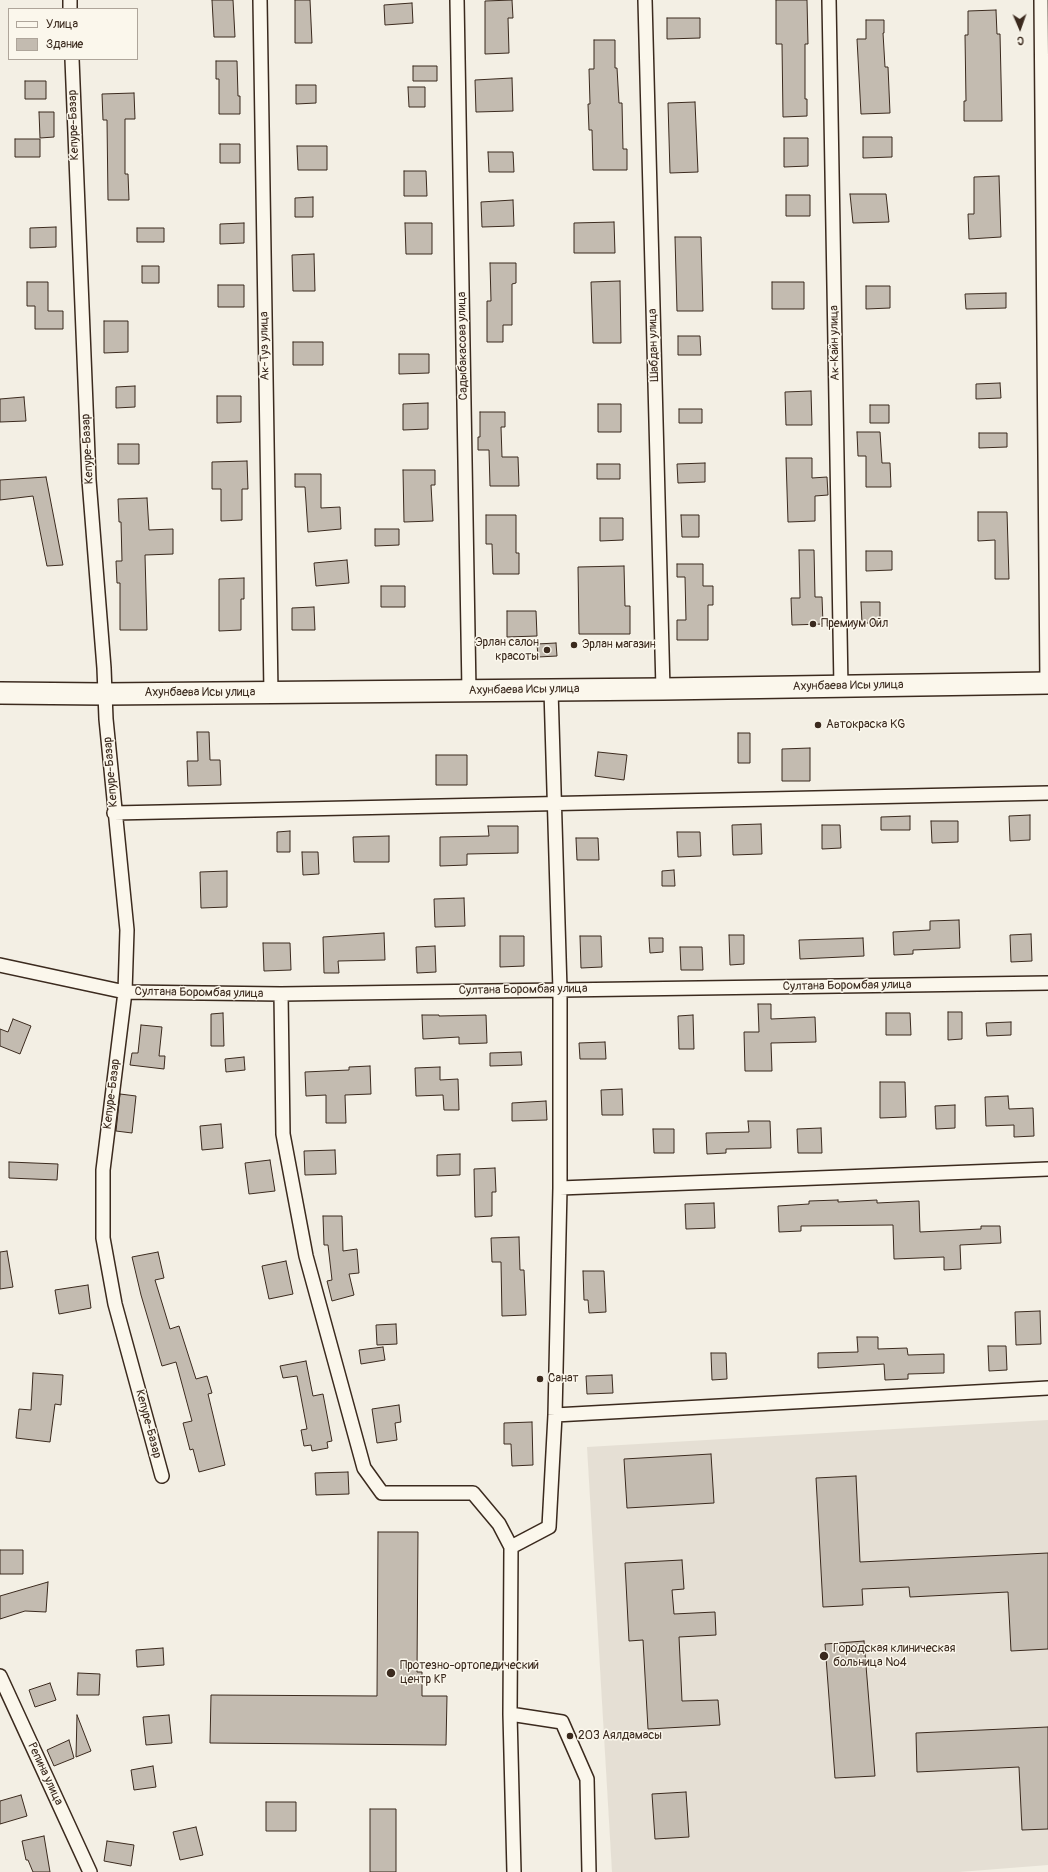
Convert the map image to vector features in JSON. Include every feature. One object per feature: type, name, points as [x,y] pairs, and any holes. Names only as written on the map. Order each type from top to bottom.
[{"type":"main road","name":"Ахунбаева Исы улица","points":[[0,693],[104,694],[663,689],[841,687],[1047,682]]},
{"type":"street","name":"Ак-Туз улица","points":[[260,0],[271,692]]},
{"type":"street","name":"Садыбакасова улица","points":[[456,0],[469,691]]},
{"type":"street","name":"Шабдан улица","points":[[645,0],[663,689]]},
{"type":"street","name":"Ак-Кайн улица","points":[[829,0],[841,687]]},
{"type":"street","points":[[1040,0],[1047,682]]},
{"type":"street","name":"Кепуре-Базар","points":[[72,60],[89,480],[114,813],[127,930],[125,992],[103,1170],[103,1238],[115,1304],[162,1476]]},
{"type":"street","points":[[511,1546],[549,1527],[555,1415],[560,1188],[560,990],[552,690]]},
{"type":"street","points":[[114,813],[1048,793]]},
{"type":"street","name":"Султана Боромбая улица","points":[[0,965],[125,992],[282,994],[1048,983]]},
{"type":"street","points":[[282,994],[283,1134],[306,1256],[364,1468],[382,1493],[473,1493],[499,1524],[511,1546],[510,1714],[514,1872]]},
{"type":"street","points":[[560,1188],[1048,1169]]},
{"type":"street","points":[[555,1415],[1048,1388]]},
{"type":"street","name":"Репина улица","points":[[0,1676],[90,1872]]},
{"type":"street","points":[[510,1714],[562,1722],[587,1779],[589,1872]]},
{"type":"shaded area","name":"Городская клиническая больница №4","points":[[1048,1420],[1048,1865],[959,1872],[612,1872],[587,1447]]},
{"type":"building","points":[[212,0],[233,0],[235,37],[214,37]]},
{"type":"building","points":[[295,0],[310,0],[312,43],[295,43]]},
{"type":"building","points":[[512,0],[513,18],[508,18],[509,53],[485,54],[485,1]]},
{"type":"building","points":[[776,0],[807,0],[808,44],[805,44],[805,99],[807,99],[807,116],[783,117],[782,44],[776,44]]},
{"type":"building","points":[[412,3],[413,23],[385,25],[384,5]]},
{"type":"building","points":[[996,10],[997,34],[1000,34],[1002,121],[964,121],[964,101],[966,101],[965,35],[968,35],[968,11]]},
{"type":"building","points":[[667,18],[700,18],[700,38],[667,39]]},
{"type":"building","points":[[866,20],[884,20],[883,33],[885,67],[888,67],[890,113],[861,114],[857,39],[866,39]]},
{"type":"building","points":[[594,40],[615,40],[615,68],[617,68],[619,103],[622,103],[623,149],[627,149],[627,170],[593,170],[592,130],[589,130],[588,104],[590,104],[589,69],[594,69]]},
{"type":"building","points":[[216,61],[237,61],[240,114],[219,114],[219,79],[216,79]]},
{"type":"building","points":[[413,66],[437,66],[437,81],[413,81]]},
{"type":"building","points":[[512,78],[513,111],[476,112],[475,80]]},
{"type":"building","points":[[25,81],[46,81],[46,99],[25,99]]},
{"type":"building","points":[[296,85],[316,85],[316,103],[296,104]]},
{"type":"building","points":[[408,87],[425,87],[425,107],[409,107]]},
{"type":"building","points":[[134,93],[135,119],[125,119],[125,174],[128,174],[129,200],[108,200],[107,120],[103,120],[102,94]]},
{"type":"building","points":[[695,102],[698,172],[670,173],[668,103]]},
{"type":"building","points":[[39,112],[54,112],[54,137],[40,138]]},
{"type":"building","points":[[863,137],[892,137],[892,157],[863,158]]},
{"type":"building","points":[[784,138],[808,138],[808,166],[784,167]]},
{"type":"building","points":[[15,139],[40,139],[40,157],[15,157]]},
{"type":"building","points":[[220,144],[240,144],[240,163],[220,163]]},
{"type":"building","points":[[297,146],[327,146],[327,170],[298,170]]},
{"type":"building","points":[[488,152],[513,152],[514,172],[489,172]]},
{"type":"building","points":[[404,171],[426,171],[427,196],[404,196]]},
{"type":"building","points":[[999,176],[1001,237],[969,239],[968,214],[974,214],[974,177]]},
{"type":"building","points":[[850,194],[886,194],[889,222],[853,223]]},
{"type":"building","points":[[786,195],[810,195],[810,216],[786,216]]},
{"type":"building","points":[[313,197],[313,217],[295,217],[295,198]]},
{"type":"building","points":[[513,200],[514,226],[482,227],[481,202]]},
{"type":"building","points":[[614,222],[615,253],[574,253],[574,223]]},
{"type":"building","points":[[244,223],[244,243],[220,244],[220,224]]},
{"type":"building","points":[[405,223],[432,223],[432,254],[406,254]]},
{"type":"building","points":[[56,227],[56,247],[30,248],[30,228]]},
{"type":"building","points":[[137,228],[164,228],[164,242],[137,242]]},
{"type":"building","points":[[675,237],[701,237],[703,311],[677,311]]},
{"type":"building","points":[[314,254],[315,291],[293,291],[292,255]]},
{"type":"building","points":[[490,263],[516,263],[516,283],[512,284],[512,325],[503,325],[503,342],[487,342],[487,301],[491,301]]},
{"type":"building","points":[[142,266],[159,266],[159,283],[142,283]]},
{"type":"building","points":[[620,281],[621,343],[593,343],[591,282]]},
{"type":"building","points":[[27,282],[48,282],[48,311],[63,311],[63,329],[35,329],[35,306],[27,306]]},
{"type":"building","points":[[772,282],[804,282],[804,309],[772,309]]},
{"type":"building","points":[[218,285],[244,285],[244,307],[218,307]]},
{"type":"building","points":[[866,286],[890,286],[890,308],[866,309]]},
{"type":"building","points":[[1006,293],[1006,308],[966,309],[965,294]]},
{"type":"building","points":[[104,321],[128,321],[128,352],[104,353]]},
{"type":"building","points":[[678,336],[700,336],[701,355],[678,355]]},
{"type":"building","points":[[293,342],[323,342],[323,365],[293,365]]},
{"type":"building","points":[[399,354],[429,354],[429,373],[399,374]]},
{"type":"building","points":[[1000,383],[1001,398],[976,399],[976,384]]},
{"type":"building","points":[[135,386],[135,407],[116,408],[116,387]]},
{"type":"building","points":[[811,391],[812,425],[786,425],[785,392]]},
{"type":"building","points":[[217,396],[241,396],[241,422],[217,423]]},
{"type":"building","points":[[24,397],[26,421],[0,422],[0,399]]},
{"type":"building","points":[[428,403],[428,429],[403,430],[403,404]]},
{"type":"building","points":[[598,404],[621,404],[621,432],[598,432]]},
{"type":"building","points":[[870,405],[889,405],[889,423],[870,423]]},
{"type":"building","points":[[679,409],[702,409],[702,423],[679,423]]},
{"type":"building","points":[[480,412],[505,412],[505,427],[501,427],[502,457],[518,457],[519,486],[490,486],[489,450],[478,450],[478,437],[480,437]]},
{"type":"building","points":[[857,432],[880,432],[882,463],[890,463],[891,487],[866,487],[866,456],[858,456]]},
{"type":"building","points":[[979,433],[1007,433],[1007,447],[979,448]]},
{"type":"building","points":[[118,444],[139,444],[139,464],[118,464]]},
{"type":"building","points":[[786,458],[812,458],[812,478],[827,477],[828,495],[815,496],[815,521],[788,522]]},
{"type":"building","points":[[247,461],[248,489],[242,489],[242,520],[221,521],[221,489],[212,489],[212,462]]},
{"type":"building","points":[[705,463],[705,482],[678,483],[677,464]]},
{"type":"building","points":[[597,464],[620,464],[620,479],[597,479]]},
{"type":"building","points":[[403,470],[435,470],[435,485],[431,485],[433,521],[404,522]]},
{"type":"building","points":[[295,474],[321,474],[321,508],[340,507],[341,529],[308,532],[305,487],[295,487]]},
{"type":"building","points":[[46,477],[63,565],[47,566],[33,496],[0,500],[0,480]]},
{"type":"building","points":[[147,498],[149,530],[173,529],[173,554],[145,555],[147,630],[120,630],[120,583],[117,583],[116,561],[122,561],[121,522],[119,522],[118,499]]},
{"type":"building","points":[[978,512],[1007,512],[1009,579],[995,579],[995,540],[978,541]]},
{"type":"building","points":[[486,515],[516,515],[516,553],[519,553],[519,574],[493,574],[492,544],[486,544]]},
{"type":"building","points":[[681,515],[699,515],[699,537],[682,537]]},
{"type":"building","points":[[600,518],[623,518],[623,540],[600,541]]},
{"type":"building","points":[[375,529],[399,529],[399,545],[375,546]]},
{"type":"building","points":[[799,550],[814,550],[815,597],[822,597],[823,624],[792,625],[791,598],[800,598]]},
{"type":"building","points":[[866,551],[892,551],[892,570],[866,571]]},
{"type":"building","points":[[347,560],[349,583],[316,586],[314,563]]},
{"type":"building","points":[[677,564],[703,564],[703,586],[713,586],[713,605],[708,605],[708,640],[677,640],[677,620],[686,620],[685,577],[677,577]]},
{"type":"building","points":[[624,566],[625,606],[630,606],[630,634],[579,634],[578,567]]},
{"type":"building","points":[[244,578],[244,599],[241,599],[241,630],[219,631],[219,579]]},
{"type":"building","points":[[381,586],[405,586],[405,607],[381,607]]},
{"type":"building","points":[[861,602],[880,602],[880,623],[862,623]]},
{"type":"building","points":[[314,607],[315,630],[292,630],[292,608]]},
{"type":"building","points":[[507,611],[536,611],[537,636],[507,637]]},
{"type":"building","name":"Эрлан салон красоты","points":[[556,643],[557,656],[538,657],[537,644]]},
{"type":"building","points":[[197,732],[209,732],[210,760],[220,760],[221,785],[188,786],[187,761],[198,761]]},
{"type":"building","points":[[738,733],[750,733],[750,763],[738,763]]},
{"type":"building","points":[[810,748],[810,781],[782,781],[782,749]]},
{"type":"building","points":[[598,752],[627,755],[624,780],[595,776]]},
{"type":"building","points":[[436,755],[467,755],[467,785],[436,785]]},
{"type":"building","points":[[1030,815],[1030,840],[1010,841],[1009,816]]},
{"type":"building","points":[[910,816],[910,830],[881,830],[881,817]]},
{"type":"building","points":[[931,821],[958,821],[958,842],[932,843]]},
{"type":"building","points":[[761,824],[762,854],[733,855],[732,825]]},
{"type":"building","points":[[822,825],[840,825],[841,848],[822,849]]},
{"type":"building","points":[[488,826],[518,826],[518,853],[467,854],[467,865],[440,866],[440,837],[489,836]]},
{"type":"building","points":[[290,831],[290,852],[277,852],[277,832]]},
{"type":"building","points":[[677,832],[700,832],[701,856],[678,857]]},
{"type":"building","points":[[389,836],[389,862],[354,862],[353,837]]},
{"type":"building","points":[[576,838],[598,838],[599,860],[577,860]]},
{"type":"building","points":[[302,852],[318,852],[319,874],[303,875]]},
{"type":"building","points":[[674,870],[675,886],[662,886],[662,871]]},
{"type":"building","points":[[227,871],[227,907],[201,908],[200,872]]},
{"type":"building","points":[[464,898],[465,926],[435,927],[434,899]]},
{"type":"building","points":[[959,920],[960,948],[913,950],[913,954],[894,955],[893,932],[930,930],[930,921]]},
{"type":"building","points":[[384,933],[385,960],[338,961],[339,973],[324,973],[323,937]]},
{"type":"building","points":[[1031,934],[1032,961],[1011,962],[1010,935]]},
{"type":"building","points":[[729,935],[744,935],[744,964],[730,965]]},
{"type":"building","points":[[500,936],[524,936],[524,966],[500,967]]},
{"type":"building","points":[[580,936],[601,936],[602,967],[581,968]]},
{"type":"building","points":[[649,938],[663,938],[663,952],[650,953]]},
{"type":"building","points":[[863,938],[864,956],[800,959],[799,940]]},
{"type":"building","points":[[263,943],[290,943],[291,970],[264,971]]},
{"type":"building","points":[[435,946],[436,972],[417,973],[416,947]]},
{"type":"building","points":[[680,947],[702,947],[703,970],[681,970]]},
{"type":"building","points":[[758,1004],[771,1004],[771,1019],[815,1017],[816,1042],[771,1043],[772,1071],[745,1071],[744,1032],[759,1032]]},
{"type":"building","points":[[948,1012],[962,1012],[962,1039],[948,1040]]},
{"type":"building","points":[[223,1013],[224,1046],[211,1046],[211,1014]]},
{"type":"building","points":[[886,1013],[910,1013],[911,1035],[886,1035]]},
{"type":"building","points":[[422,1015],[486,1015],[487,1043],[459,1044],[459,1037],[423,1039]]},
{"type":"building","points":[[693,1015],[694,1049],[679,1049],[678,1016]]},
{"type":"building","points":[[13,1019],[31,1026],[20,1054],[0,1046],[0,1029],[8,1032]]},
{"type":"building","points":[[1011,1022],[1011,1035],[987,1036],[986,1023]]},
{"type":"building","points":[[141,1025],[162,1027],[159,1056],[165,1056],[164,1069],[130,1065],[132,1053],[138,1053]]},
{"type":"building","points":[[605,1042],[606,1059],[580,1059],[579,1043]]},
{"type":"building","points":[[521,1052],[522,1065],[490,1066],[490,1053]]},
{"type":"building","points":[[244,1057],[245,1070],[226,1072],[225,1059]]},
{"type":"building","points":[[370,1066],[371,1094],[345,1095],[346,1123],[326,1123],[326,1095],[306,1096],[305,1072],[349,1070],[349,1067]]},
{"type":"building","points":[[440,1067],[440,1080],[458,1079],[459,1110],[444,1110],[443,1095],[416,1096],[415,1068]]},
{"type":"building","points":[[880,1082],[905,1082],[906,1117],[880,1118]]},
{"type":"building","points":[[622,1089],[623,1115],[602,1115],[601,1090]]},
{"type":"building","points":[[120,1094],[136,1096],[132,1133],[116,1131]]},
{"type":"building","points":[[1008,1096],[1009,1109],[1033,1108],[1034,1136],[1014,1137],[1014,1125],[986,1126],[985,1097]]},
{"type":"building","points":[[546,1101],[547,1120],[512,1121],[512,1103]]},
{"type":"building","points":[[955,1105],[955,1128],[936,1129],[935,1106]]},
{"type":"building","points":[[748,1121],[770,1121],[771,1148],[726,1149],[726,1153],[707,1154],[706,1133],[749,1132]]},
{"type":"building","points":[[221,1124],[223,1148],[202,1150],[200,1126]]},
{"type":"building","points":[[821,1128],[822,1153],[798,1153],[797,1129]]},
{"type":"building","points":[[653,1129],[674,1129],[674,1153],[654,1153]]},
{"type":"building","points":[[335,1150],[336,1174],[305,1175],[304,1151]]},
{"type":"building","points":[[460,1154],[460,1175],[437,1176],[437,1155]]},
{"type":"building","points":[[270,1160],[275,1191],[249,1194],[245,1163]]},
{"type":"building","points":[[9,1162],[58,1164],[57,1180],[9,1178]]},
{"type":"building","points":[[495,1168],[496,1192],[492,1192],[492,1216],[475,1217],[474,1169]]},
{"type":"building","points":[[838,1200],[838,1202],[877,1200],[877,1203],[919,1201],[920,1232],[981,1229],[981,1226],[1000,1226],[1001,1243],[960,1245],[961,1269],[944,1270],[944,1257],[894,1259],[893,1225],[801,1226],[801,1231],[779,1232],[778,1206],[809,1204],[809,1201]]},
{"type":"building","points":[[714,1203],[715,1228],[686,1229],[685,1204]]},
{"type":"building","points":[[323,1216],[342,1216],[343,1251],[357,1249],[359,1273],[349,1274],[354,1295],[332,1301],[327,1281],[332,1280],[328,1245],[324,1245]]},
{"type":"building","points":[[519,1237],[520,1270],[524,1270],[526,1315],[502,1316],[501,1262],[492,1262],[491,1238]]},
{"type":"building","points":[[7,1251],[13,1287],[0,1289],[0,1252]]},
{"type":"building","points":[[158,1252],[164,1278],[155,1280],[170,1329],[179,1326],[196,1379],[207,1376],[212,1393],[208,1394],[225,1465],[199,1472],[193,1449],[190,1450],[183,1423],[192,1421],[176,1362],[162,1366],[141,1295],[132,1257]]},
{"type":"building","points":[[286,1261],[293,1294],[269,1299],[262,1266]]},
{"type":"building","points":[[583,1271],[604,1271],[606,1312],[589,1313],[588,1300],[584,1300]]},
{"type":"building","points":[[88,1285],[91,1308],[59,1314],[55,1290]]},
{"type":"building","points":[[1040,1311],[1041,1344],[1016,1345],[1015,1312]]},
{"type":"building","points":[[396,1324],[397,1344],[377,1345],[376,1325]]},
{"type":"building","points":[[857,1337],[878,1337],[878,1349],[907,1348],[908,1355],[944,1354],[944,1373],[908,1374],[908,1379],[885,1380],[884,1364],[818,1368],[818,1353],[858,1352]]},
{"type":"building","points":[[988,1346],[1006,1346],[1007,1370],[989,1371]]},
{"type":"building","points":[[383,1347],[385,1360],[361,1364],[359,1350]]},
{"type":"building","points":[[711,1353],[726,1353],[727,1379],[712,1380]]},
{"type":"building","points":[[306,1361],[313,1396],[323,1394],[332,1441],[327,1442],[328,1448],[312,1451],[311,1445],[304,1446],[301,1430],[307,1429],[297,1376],[283,1378],[280,1366]]},
{"type":"building","points":[[33,1373],[63,1375],[61,1405],[55,1404],[50,1442],[16,1438],[19,1409],[31,1410]]},
{"type":"building","points":[[612,1375],[613,1393],[587,1394],[586,1376]]},
{"type":"building","points":[[399,1405],[401,1422],[395,1423],[397,1440],[377,1443],[372,1409]]},
{"type":"building","points":[[532,1422],[533,1465],[512,1466],[511,1444],[504,1444],[504,1423]]},
{"type":"building","points":[[711,1454],[714,1503],[627,1508],[624,1459]]},
{"type":"building","points":[[348,1472],[349,1494],[316,1495],[315,1473]]},
{"type":"building","points":[[856,1476],[860,1562],[1048,1553],[1048,1649],[1011,1651],[1008,1592],[910,1597],[909,1587],[862,1589],[863,1605],[823,1607],[816,1478]]},
{"type":"building","points":[[378,1532],[418,1532],[417,1672],[422,1672],[422,1696],[447,1696],[446,1745],[210,1743],[211,1695],[377,1696]]},
{"type":"building","points":[[0,1550],[23,1550],[23,1574],[0,1574]]},
{"type":"building","points":[[682,1560],[684,1589],[672,1590],[674,1614],[715,1612],[716,1635],[679,1637],[682,1701],[718,1700],[720,1725],[648,1729],[643,1640],[629,1641],[625,1563]]},
{"type":"building","points":[[48,1582],[46,1612],[25,1611],[0,1619],[0,1596]]},
{"type":"building","points":[[864,1641],[875,1776],[835,1778],[825,1644]]},
{"type":"building","points":[[163,1648],[164,1665],[137,1667],[136,1650]]},
{"type":"building","points":[[78,1673],[100,1674],[99,1695],[77,1695]]},
{"type":"building","points":[[50,1683],[56,1700],[35,1707],[29,1690]]},
{"type":"building","points":[[77,1715],[91,1751],[76,1757]]},
{"type":"building","points":[[169,1715],[172,1743],[146,1745],[143,1717]]},
{"type":"building","points":[[1048,1727],[1048,1829],[1022,1830],[1019,1767],[917,1772],[916,1733]]},
{"type":"building","points":[[69,1740],[74,1758],[54,1766],[47,1750]]},
{"type":"building","points":[[153,1766],[156,1787],[134,1790],[131,1770]]},
{"type":"building","points":[[686,1792],[689,1837],[655,1839],[652,1794]]},
{"type":"building","points":[[21,1795],[27,1816],[0,1824],[0,1801]]},
{"type":"building","points":[[266,1802],[296,1802],[296,1831],[266,1831]]},
{"type":"building","points":[[370,1809],[396,1809],[396,1872],[370,1872]]},
{"type":"building","points":[[196,1827],[203,1855],[180,1860],[173,1832]]},
{"type":"building","points":[[44,1836],[50,1872],[33,1872],[28,1860],[26,1860],[22,1841]]},
{"type":"building","points":[[107,1841],[134,1845],[131,1866],[104,1861]]},
{"type":"place","name":"Премиум Ойл","points":[[813,624]]},
{"type":"place","name":"Эрлан магазин","points":[[574,645]]},
{"type":"place","name":"Эрлан салон красоты","points":[[547,650]]},
{"type":"place","name":"Автокраска KG","points":[[818,725]]},
{"type":"place","name":"Санат","points":[[540,1379]]},
{"type":"place","name":"Городская клиническая больница №4","points":[[824,1656]]},
{"type":"place","name":"Протезно-ортопедический центр КР","points":[[391,1673]]},
{"type":"place","name":"203 Аялдамасы","points":[[570,1736]]}]
